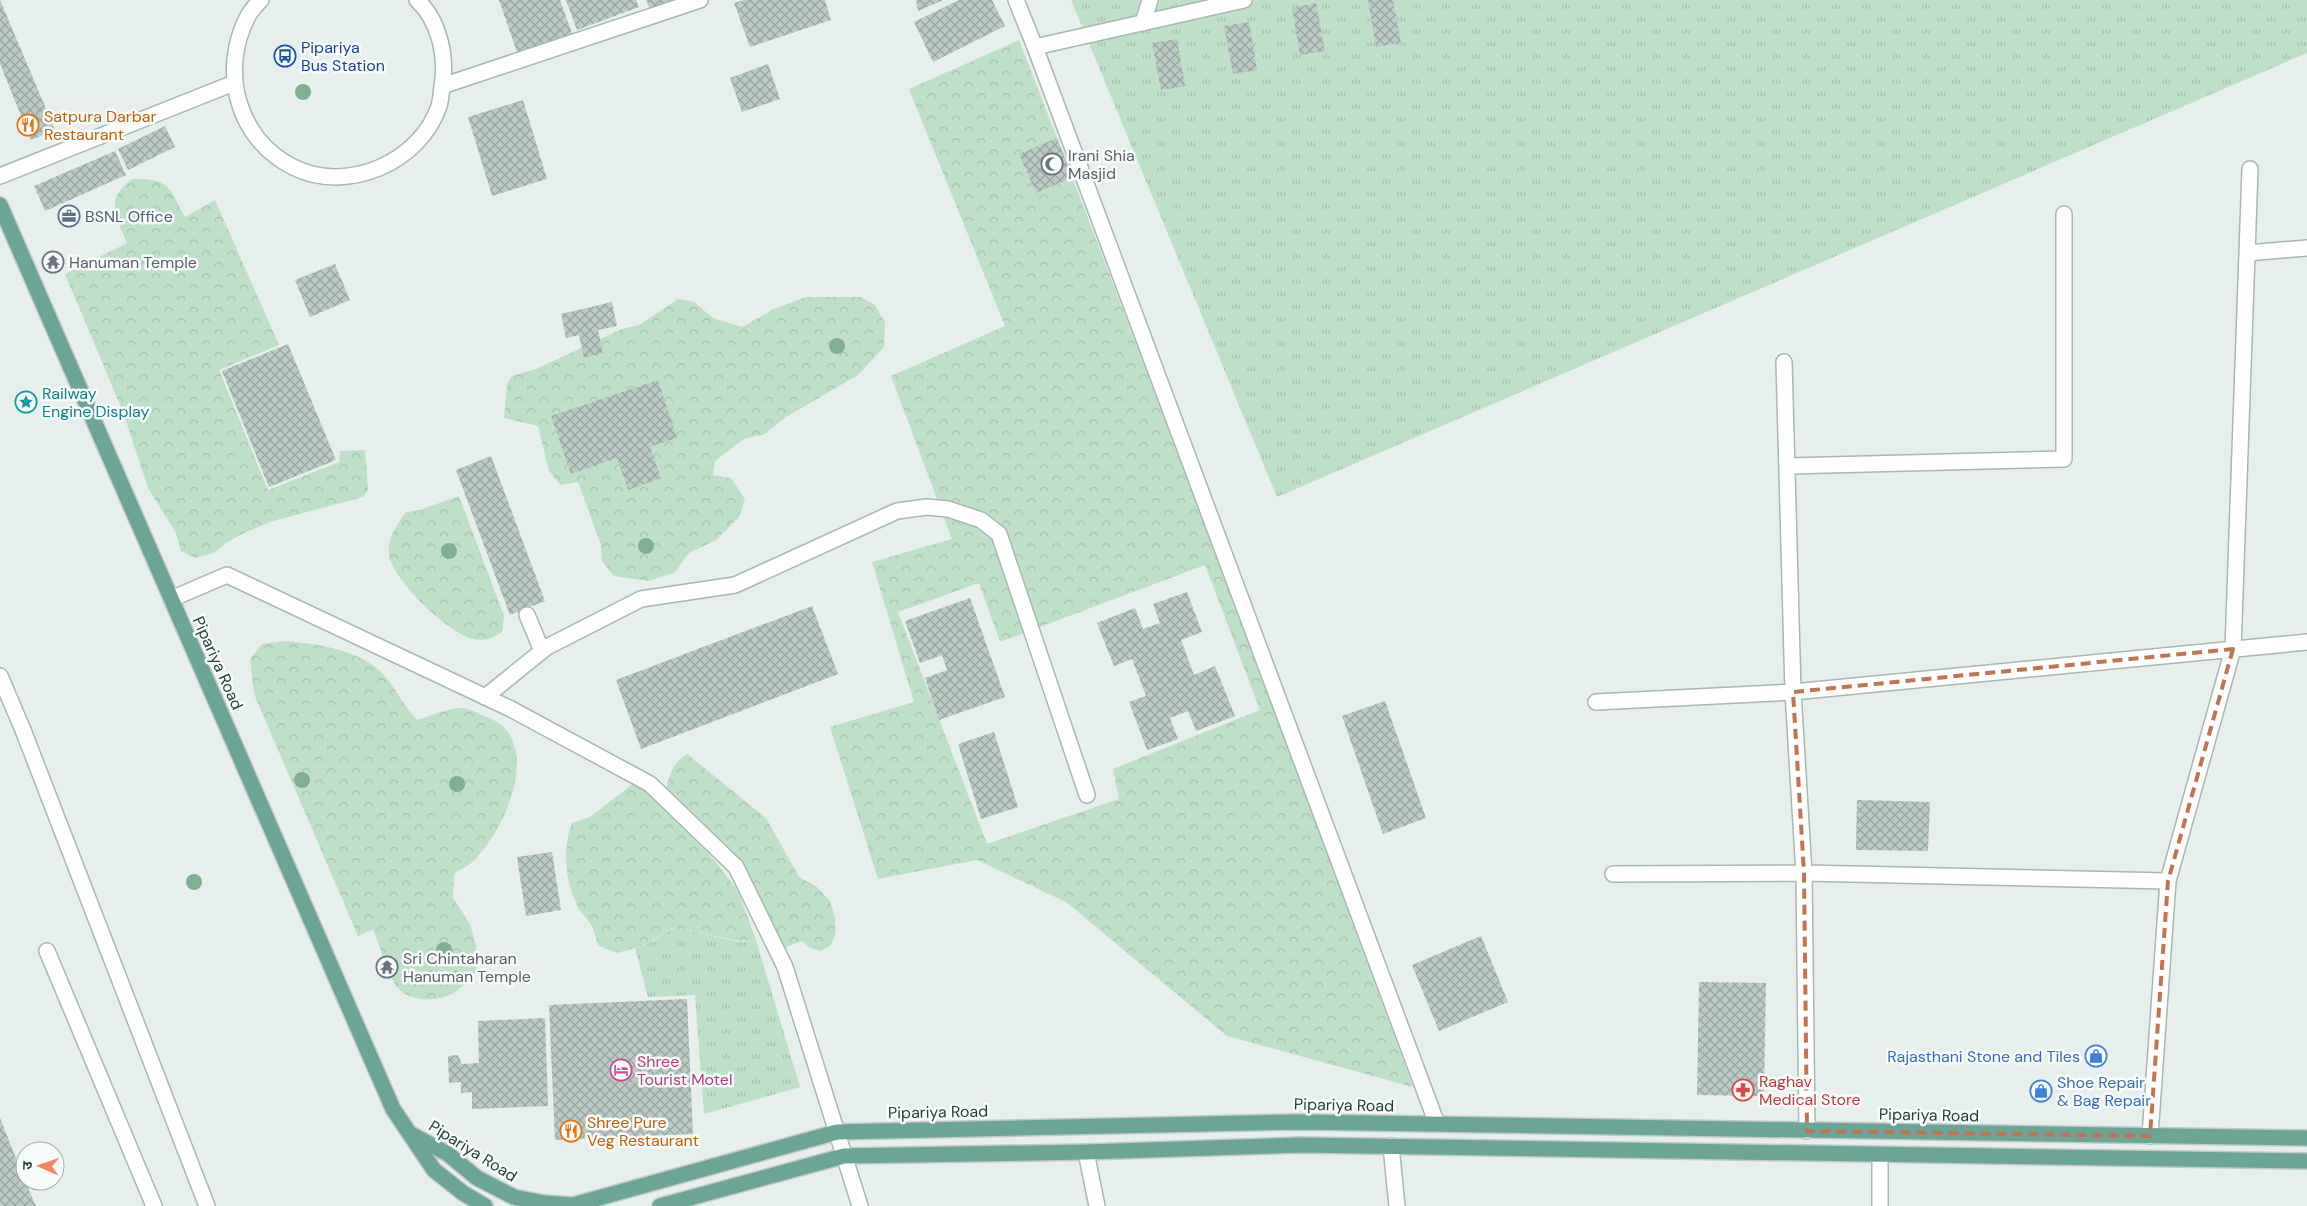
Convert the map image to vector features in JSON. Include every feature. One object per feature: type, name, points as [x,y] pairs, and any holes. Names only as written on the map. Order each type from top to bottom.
[{"type":"main road","name":"Pipariya Road","points":[[0,205],[393,1109],[434,1170],[468,1202],[485,1206]]},
{"type":"main road","name":"Pipariya Road","points":[[410,1133],[448,1154],[477,1178],[514,1197],[544,1203],[573,1205],[837,1132],[1298,1122],[2307,1138]]},
{"type":"main road","points":[[1391,1146],[1392,1123]]},
{"type":"main road","points":[[660,1206],[844,1156],[1086,1152],[1300,1145],[2307,1161]]},
{"type":"street","points":[[261,0],[247,16],[235,49],[234,83],[243,117],[264,146],[293,167],[327,177],[362,175],[395,161],[421,138],[439,106],[445,71],[440,36],[418,0]]},
{"type":"street","points":[[442,86],[700,0]]},
{"type":"street","points":[[1016,0],[1437,1124]]},
{"type":"street","points":[[1143,23],[1150,0]]},
{"type":"street","points":[[1035,47],[1244,0]]},
{"type":"street","points":[[0,176],[234,83]]},
{"type":"street","points":[[2150,1136],[2168,882],[2233,649],[2250,168]]},
{"type":"street","points":[[1788,466],[2064,459],[2064,214]]},
{"type":"street","points":[[2246,253],[2307,248]]},
{"type":"street","points":[[1784,362],[1794,692],[1804,873],[1807,1131]]},
{"type":"street","points":[[485,697],[542,651],[641,599],[735,585],[897,511],[927,507],[954,511],[981,520],[999,534],[1087,795]]},
{"type":"street","points":[[171,599],[227,575],[485,697],[650,784],[736,867],[785,967],[860,1206]]},
{"type":"street","points":[[528,615],[542,651]]},
{"type":"street","points":[[1596,702],[1794,692],[2307,642]]},
{"type":"street","points":[[0,676],[23,730],[207,1206]]},
{"type":"street","points":[[1613,874],[1804,873],[2168,882]]},
{"type":"street","points":[[48,951],[154,1206]]},
{"type":"street","points":[[1391,1146],[1397,1206]]},
{"type":"street","points":[[1086,1152],[1097,1206]]},
{"type":"street","points":[[1880,1154],[1880,1206]]},
{"type":"highlighted area","points":[[2233,649],[2168,881],[2150,1136],[1807,1131],[1804,873],[1793,692]]},
{"type":"green space","points":[[1071,0],[2307,0],[2307,53],[1277,497]]},
{"type":"green space","points":[[1019,40],[1219,562],[1413,1087],[1227,1036],[1066,902],[977,860],[878,879],[830,727],[914,702],[872,562],[952,539],[891,376],[1005,326],[909,89]],"holes":[[[1205,565],[1260,710],[1113,769],[1119,799],[987,844],[898,612],[979,583],[1000,642]]]},
{"type":"green space","points":[[132,179],[145,179],[167,186],[185,217],[215,200],[279,345],[219,370],[268,490],[339,462],[340,451],[365,450],[368,490],[363,497],[270,522],[244,533],[226,543],[214,553],[195,558],[181,551],[176,533],[148,488],[123,412],[65,274],[127,243],[116,216],[115,201],[123,187]]},
{"type":"green space","points":[[806,297],[861,297],[875,305],[885,323],[884,347],[858,375],[786,417],[765,434],[744,439],[715,461],[713,475],[731,478],[745,499],[739,517],[716,540],[689,553],[674,573],[648,581],[614,576],[602,561],[601,545],[578,482],[560,485],[549,471],[538,426],[504,418],[507,384],[512,376],[536,369],[622,329],[639,325],[678,299],[694,302],[713,318],[742,327],[774,309]]},
{"type":"green space","points":[[459,496],[504,616],[502,632],[485,640],[477,640],[463,635],[437,617],[400,578],[392,565],[389,554],[391,537],[406,512],[420,510]]},
{"type":"green space","points":[[286,641],[336,649],[360,657],[385,676],[417,720],[451,709],[465,708],[487,717],[505,729],[514,745],[517,766],[514,788],[506,810],[483,850],[470,864],[454,874],[453,898],[470,924],[476,946],[477,971],[455,992],[433,999],[409,996],[397,987],[391,976],[373,929],[358,936],[254,694],[250,659],[262,644]]},
{"type":"green space","points":[[687,754],[766,818],[799,877],[817,887],[830,901],[835,918],[835,936],[830,946],[820,951],[810,948],[802,941],[781,949],[742,861],[666,789],[673,769],[678,761]]},
{"type":"green space","points":[[634,783],[654,796],[715,861],[738,891],[756,940],[741,941],[673,928],[642,946],[617,953],[598,945],[591,925],[578,907],[570,887],[566,865],[569,833],[572,823],[590,817]]},
{"type":"green space","points":[[674,928],[741,942],[756,940],[800,1087],[704,1114],[695,995],[648,997],[635,948],[643,946]]},
{"type":"building","points":[[0,0],[55,130],[31,140],[0,64]]},
{"type":"building","points":[[499,0],[560,0],[573,36],[518,55]]},
{"type":"building","points":[[566,0],[636,0],[639,7],[577,30]]},
{"type":"building","points":[[646,0],[673,0],[650,9]]},
{"type":"building","points":[[744,0],[825,0],[831,20],[750,47],[734,3]]},
{"type":"building","points":[[916,0],[943,0],[918,11]]},
{"type":"building","points":[[959,0],[992,0],[1005,26],[933,62],[914,22]]},
{"type":"building","points":[[1368,0],[1393,0],[1401,43],[1376,47]]},
{"type":"building","points":[[1316,3],[1325,51],[1300,55],[1292,8]]},
{"type":"building","points":[[1249,22],[1257,70],[1233,74],[1224,26]]},
{"type":"building","points":[[1177,39],[1185,86],[1161,90],[1152,43]]},
{"type":"building","points":[[768,64],[780,99],[742,112],[730,78]]},
{"type":"building","points":[[523,100],[547,179],[492,196],[468,117]]},
{"type":"building","points":[[165,126],[175,147],[128,170],[118,149]]},
{"type":"building","points":[[1057,138],[1073,177],[1036,193],[1019,154]]},
{"type":"building","points":[[115,151],[126,175],[45,211],[34,186]]},
{"type":"building","points":[[335,264],[350,300],[310,317],[295,280]]},
{"type":"building","points":[[612,302],[617,326],[598,330],[603,353],[584,358],[579,335],[566,338],[561,314]]},
{"type":"building","points":[[288,344],[336,460],[269,487],[222,371]]},
{"type":"building","points":[[658,380],[677,438],[650,447],[661,478],[628,490],[617,458],[571,474],[551,416]]},
{"type":"building","points":[[491,456],[545,601],[510,615],[456,470]]},
{"type":"building","points":[[1187,592],[1202,632],[1181,640],[1194,675],[1215,666],[1235,716],[1196,731],[1188,711],[1170,718],[1178,739],[1147,750],[1129,702],[1146,696],[1132,659],[1114,666],[1097,623],[1135,608],[1143,629],[1160,623],[1153,604]]},
{"type":"building","points":[[970,598],[1005,697],[939,720],[925,678],[947,670],[942,655],[920,663],[905,621]]},
{"type":"building","points":[[812,606],[838,674],[641,749],[616,680]]},
{"type":"building","points":[[1385,701],[1426,818],[1383,834],[1342,716]]},
{"type":"building","points":[[994,732],[1018,807],[981,819],[958,744]]},
{"type":"building","points":[[1857,800],[1930,802],[1928,851],[1856,850]]},
{"type":"building","points":[[552,852],[561,910],[526,916],[517,857]]},
{"type":"building","points":[[1481,936],[1508,1002],[1439,1031],[1412,965]]},
{"type":"building","points":[[1699,982],[1766,983],[1764,1096],[1697,1095]]},
{"type":"building","name":"Shree Tourist Motel","points":[[687,999],[693,1134],[555,1140],[549,1005]]},
{"type":"building","points":[[545,1018],[548,1106],[472,1109],[472,1092],[461,1093],[461,1082],[449,1083],[448,1056],[458,1055],[462,1064],[479,1063],[478,1021]]},
{"type":"building","points":[[0,1118],[15,1156],[15,1191],[29,1191],[36,1206],[0,1206]]},
{"type":"place","name":"Pipariya Bus Station","points":[[285,56]]},
{"type":"place","name":"Satpura Darbar Restaurant","points":[[28,125]]},
{"type":"place","name":"Irani Shia Masjid","points":[[1052,164]]},
{"type":"place","name":"BSNL Office","points":[[69,216]]},
{"type":"place","name":"Hanuman Temple","points":[[53,262]]},
{"type":"place","name":"Railway Engine Display","points":[[26,402]]},
{"type":"place","name":"Sri Chintaharan Hanuman Temple","points":[[387,967]]},
{"type":"place","name":"Rajasthani Stone and Tiles","points":[[2096,1056]]},
{"type":"place","name":"Shree Tourist Motel","points":[[621,1070]]},
{"type":"place","name":"Raghav Medical Store","points":[[1743,1090]]},
{"type":"place","name":"Shoe Repair & Bag Repair","points":[[2041,1091]]},
{"type":"place","name":"Shree Pure Veg Restaurant","points":[[571,1131]]}]
